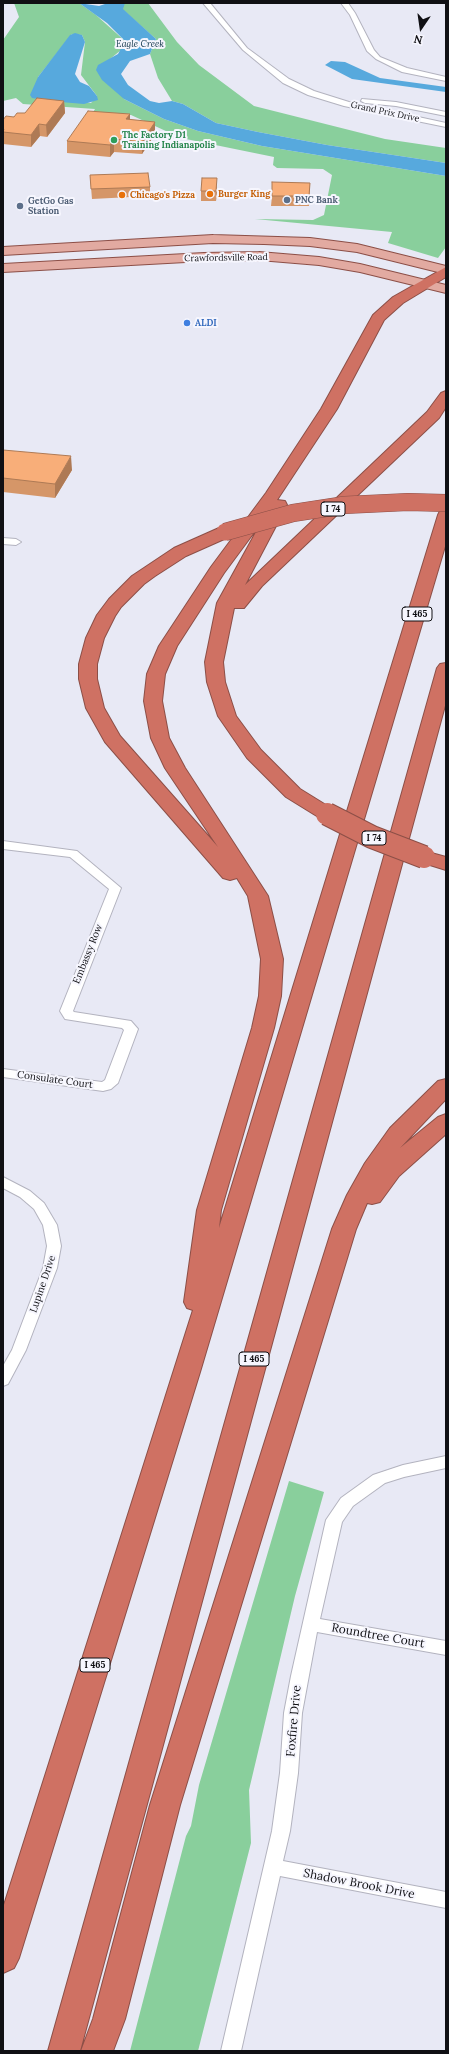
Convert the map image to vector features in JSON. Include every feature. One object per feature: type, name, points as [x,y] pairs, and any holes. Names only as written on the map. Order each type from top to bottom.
[{"type":"highway","points":[[186,1372],[209,1210],[263,1028],[270,996],[272,960],[260,913],[258,896],[222,838],[175,768],[160,738],[155,716],[154,686],[156,674],[168,646],[217,571],[272,495],[329,409],[378,318],[398,300],[446,271]]},
{"type":"highway","name":"I 74","points":[[446,396],[433,414],[418,430],[256,582],[223,625],[216,647],[214,662],[221,701],[227,716],[237,733],[265,766],[293,793],[327,814],[372,837],[446,864]]},
{"type":"highway","points":[[223,625],[226,603],[323,425],[329,409]]},
{"type":"highway","points":[[260,913],[214,853],[112,738],[95,708],[88,679],[88,664],[95,638],[106,615],[129,588],[149,572],[180,552],[225,532],[293,513],[345,505],[408,502],[446,503]]},
{"type":"highway","name":"I 465","points":[[3,1958],[186,1372],[446,515]]},
{"type":"highway","name":"I 465","points":[[64,2051],[88,1958],[446,668]]},
{"type":"highway","points":[[97,2051],[109,2019],[165,1805],[333,1269],[344,1229],[359,1195],[377,1163],[398,1134],[446,1086]]},
{"type":"highway","points":[[333,1269],[370,1198],[391,1170],[413,1149],[446,1122]]},
{"type":"main road","name":"Crawfordsville Road","points":[[3,251],[213,239],[310,242],[357,248],[406,259],[446,271]]},
{"type":"main road","name":"Crawfordsville Road","points":[[3,268],[204,257],[259,256],[338,264],[446,289]]},
{"type":"street","name":"Grand Prix Drive","points":[[206,3],[245,49],[275,74],[296,86],[324,97],[393,115],[446,125]]},
{"type":"street","points":[[344,3],[354,14],[371,51],[378,58],[405,70],[446,78]]},
{"type":"street","name":"Grand Prix Drive","points":[[324,97],[396,104],[446,114]]},
{"type":"street","points":[[3,541],[16,542]]},
{"type":"street","name":"Embassy Row","points":[[3,845],[73,854],[115,888],[66,1011],[70,1016],[126,1024],[131,1027],[112,1082],[106,1086]]},
{"type":"street","name":"Consulate Court","points":[[3,1073],[106,1086]]},
{"type":"street","name":"Lupine Drive","points":[[3,1182],[26,1194],[39,1206],[50,1225],[54,1246],[50,1268],[22,1343],[3,1380]]},
{"type":"street","name":"Foxfire Drive","points":[[231,2051],[273,1868],[286,1800],[297,1686],[334,1520],[343,1507],[359,1492],[380,1479],[403,1471],[446,1462]]},
{"type":"street","name":"Roundtree Court","points":[[310,1624],[446,1648]]},
{"type":"street","name":"Shadow Brook Drive","points":[[273,1868],[446,1900]]},
{"type":"green space","points":[[14,3],[79,3],[96,15],[125,41],[121,50],[110,59],[124,99],[164,119],[198,131],[262,146],[446,176],[446,247],[438,258],[388,243],[392,232],[255,219],[313,220],[324,215],[332,175],[323,169],[277,168],[273,165],[274,157],[181,138],[131,115],[109,113],[89,119],[95,109],[23,104],[16,98],[3,101],[3,40],[19,17]],"holes":[[[72,34],[82,35],[85,42],[81,75],[97,96],[91,103],[48,101],[38,77]]]},
{"type":"green space","points":[[124,3],[148,3],[177,42],[199,65],[254,106],[385,139],[446,148],[446,163],[327,145],[216,123],[183,104],[172,101],[158,78],[150,54],[156,39],[122,9]]},
{"type":"green space","points":[[289,1481],[324,1492],[295,1596],[249,1790],[251,1843],[198,2051],[130,2051],[186,1836],[191,1826],[199,1785]]},
{"type":"water","name":"Eagle Creek","points":[[79,3],[99,6],[108,3],[125,3],[123,9],[156,39],[150,54],[130,61],[121,74],[128,85],[150,101],[159,103],[172,101],[183,104],[216,123],[258,132],[327,145],[446,163],[446,176],[262,146],[198,131],[164,119],[124,99],[102,80],[96,70],[98,65],[118,54],[125,41],[107,23]]},
{"type":"water","points":[[75,33],[82,35],[85,42],[75,74],[80,82],[89,86],[97,96],[98,100],[84,104],[32,98],[30,95],[38,77],[70,35]]},
{"type":"water","points":[[331,61],[345,62],[380,78],[446,87],[446,92],[352,79],[325,65]]},
{"type":"building","points":[[37,98],[64,101],[46,125],[39,124],[31,135],[3,132],[3,120],[6,116],[14,117],[17,113],[25,113]]},
{"type":"building","points":[[88,111],[130,114],[126,119],[155,122],[142,142],[114,139],[110,145],[67,141]]},
{"type":"building","points":[[148,173],[150,187],[91,189],[90,175]]},
{"type":"building","points":[[202,178],[217,178],[216,191],[201,191]]},
{"type":"building","points":[[272,182],[310,183],[309,196],[272,196]]},
{"type":"building","points":[[3,450],[71,456],[55,484],[3,478]]},
{"type":"place","name":"The Factory D1 Training Indianapolis","points":[[114,140]]},
{"type":"place","name":"Burger King","points":[[210,194]]},
{"type":"place","name":"Chicago's Pizza","points":[[122,195]]},
{"type":"place","name":"PNC Bank","points":[[287,200]]},
{"type":"place","name":"GetGo Gas Station","points":[[20,206]]},
{"type":"place","name":"ALDI","points":[[187,323]]}]
